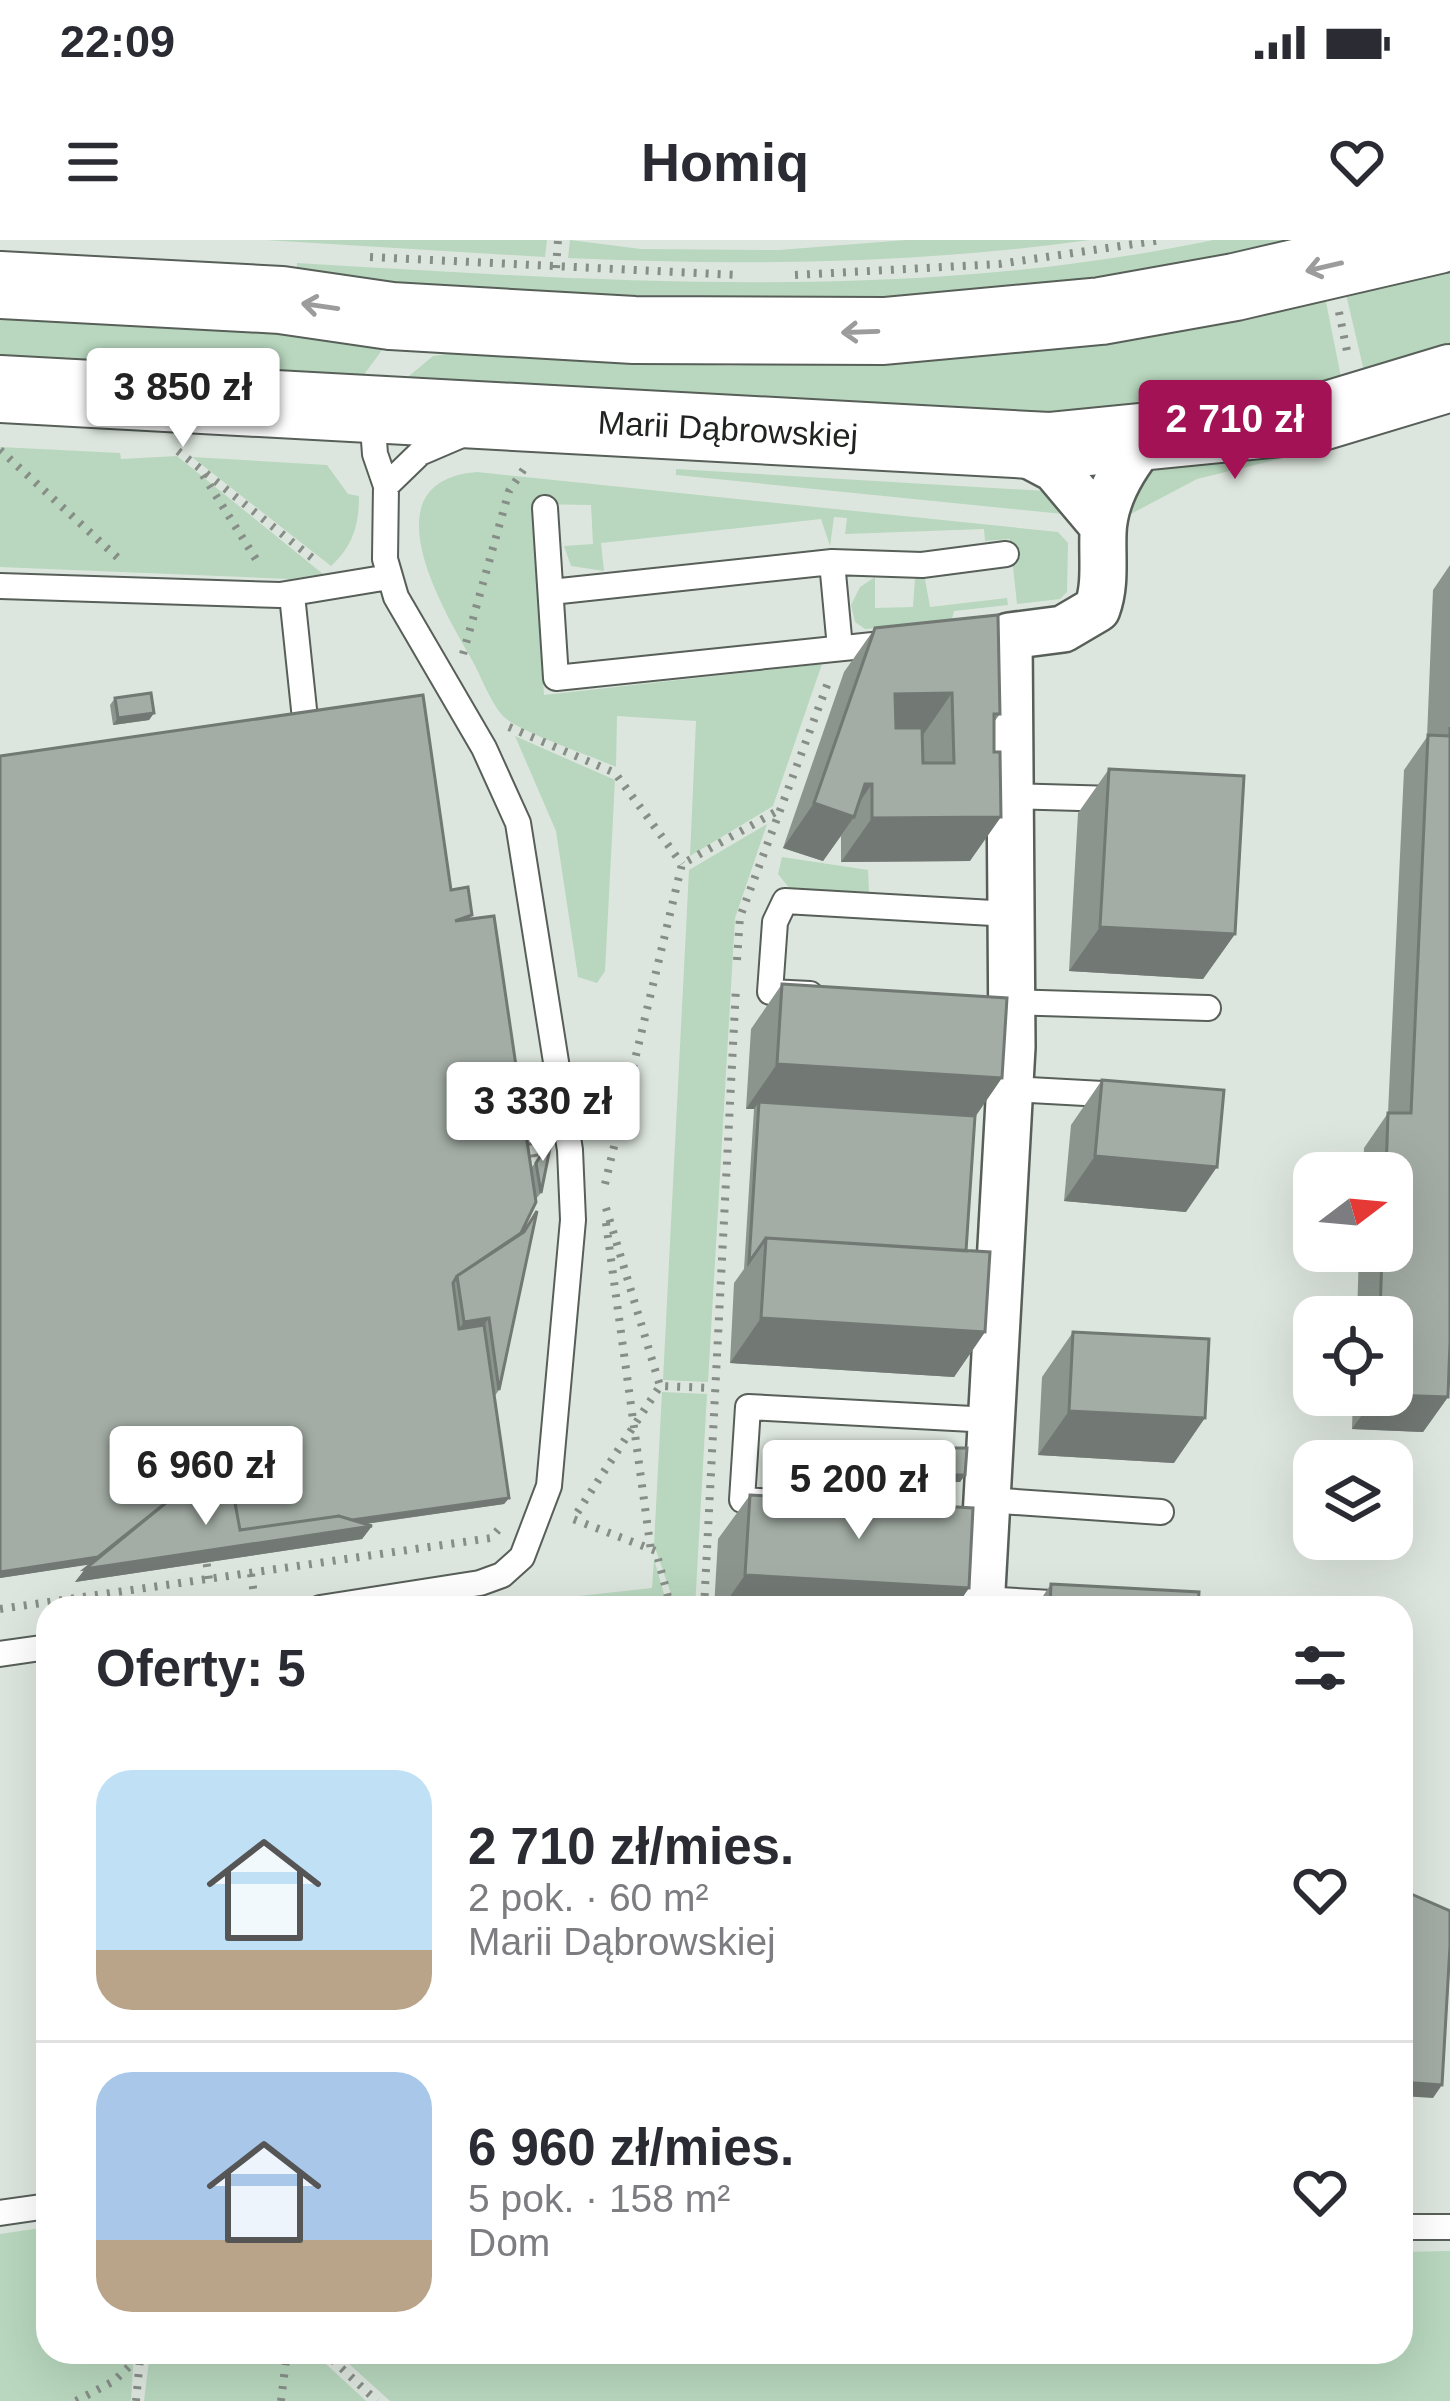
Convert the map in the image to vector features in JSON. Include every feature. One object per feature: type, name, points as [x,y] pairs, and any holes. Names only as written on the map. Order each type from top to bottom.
[{"type":"street","points":[[0,285],[281,300],[391,316],[712,333],[932,330],[1179,298],[1438,240]]},
{"type":"street","points":[[372,409],[383,373],[406,349],[432,339],[520,323]]},
{"type":"street","name":"Marii Dąbrowskiej","points":[[0,389],[372,409],[528,444],[1011,446],[1147,438],[1311,420],[1450,378]]},
{"type":"street","points":[[942,639],[1063,629],[1097,609],[1103,586],[1102,526],[1120,476],[1147,438]]},
{"type":"street","points":[[1011,446],[1055,469],[1102,526]]},
{"type":"street","points":[[981,1596],[979,1508],[991,1420],[1010,1089],[999,1002],[1010,914],[1009,636]]},
{"type":"lane","points":[[372,409],[375,454],[386,486],[389,577],[407,619],[484,748],[518,823],[570,1150],[573,1220],[549,1486],[522,1557],[502,1575],[480,1583],[397,1596]]},
{"type":"lane","points":[[386,486],[409,462],[443,441],[528,444]]},
{"type":"lane","points":[[545,508],[556,678],[836,659],[942,639]]},
{"type":"lane","points":[[551,592],[832,562],[922,565],[1006,554]]},
{"type":"lane","points":[[832,562],[836,659]]},
{"type":"lane","points":[[0,586],[286,595],[389,577]]},
{"type":"lane","points":[[286,595],[304,719]]},
{"type":"lane","points":[[1011,796],[1151,800]]},
{"type":"lane","points":[[842,995],[770,992],[775,922],[785,901],[1010,914]]},
{"type":"lane","points":[[999,1002],[1208,1008]]},
{"type":"lane","points":[[1010,1089],[1138,1096]]},
{"type":"lane","points":[[808,1504],[742,1500],[748,1407],[991,1420]]},
{"type":"lane","points":[[979,1508],[1161,1512]]},
{"type":"lane","points":[[0,1654],[36,1649]]},
{"type":"lane","points":[[0,2213],[36,2208]]},
{"type":"lane","points":[[1413,2228],[1450,2227]]},
{"type":"path","points":[[556,268],[558,240]]},
{"type":"path","points":[[780,275],[999,264],[1161,240]]},
{"type":"path","points":[[356,256],[757,275]]},
{"type":"path","points":[[1335,295],[1353,375]]},
{"type":"path","points":[[462,658],[509,491],[528,444]]},
{"type":"path","points":[[0,450],[153,592]]},
{"type":"path","points":[[176,450],[329,572]]},
{"type":"path","points":[[200,468],[286,595]]},
{"type":"path","points":[[704,1596],[740,917],[836,659]]},
{"type":"path","points":[[496,722],[615,772],[682,865]]},
{"type":"path","points":[[651,1551],[602,1196],[682,865],[781,809]]},
{"type":"path","points":[[520,1054],[538,1187]]},
{"type":"path","points":[[602,1196],[660,1386],[573,1519],[656,1551],[668,1596]]},
{"type":"path","points":[[660,1386],[712,1388]]},
{"type":"path","points":[[98,1596],[490,1538],[503,1524]]},
{"type":"path","points":[[203,1539],[209,1580]]},
{"type":"path","points":[[250,1574],[254,1596]]},
{"type":"path","points":[[0,1610],[36,1605]]},
{"type":"path","points":[[76,2401],[114,2381],[131,2364]]},
{"type":"path","points":[[136,2401],[140,2364]]},
{"type":"path","points":[[281,2401],[286,2364]]},
{"type":"path","points":[[337,2364],[377,2401]]},
{"type":"green space","points":[[265,240],[547,240],[545,257]]},
{"type":"green space","points":[[570,240],[641,249],[779,250],[906,240],[1090,240],[895,258],[699,262],[568,258]]},
{"type":"green space","points":[[1213,240],[1295,240],[1076,281],[863,301],[620,299],[296,281],[297,263],[642,281],[871,280],[1099,260]]},
{"type":"green space","points":[[1450,247],[1450,344],[1364,371],[1341,273]]},
{"type":"green space","points":[[1321,277],[1341,377],[1231,402],[1079,421],[403,381],[433,356],[463,352],[730,366],[805,362]]},
{"type":"green space","points":[[0,307],[388,342],[357,384],[0,367]]},
{"type":"green space","points":[[1353,441],[1197,479],[1127,516],[1136,484],[1152,468]]},
{"type":"green space","points":[[0,447],[120,453],[121,459],[177,456],[323,574],[290,579],[0,567]]},
{"type":"green space","points":[[192,457],[327,465],[348,494],[359,496],[350,543],[331,566]]},
{"type":"green space","points":[[676,469],[1045,491],[1073,515],[676,475]]},
{"type":"green space","points":[[477,472],[1058,532],[1068,543],[1067,592],[1060,599],[1017,604],[1010,539],[985,541],[984,529],[845,534],[847,518],[834,517],[830,546],[821,519],[601,543],[604,571],[571,566],[564,546],[593,544],[591,505],[532,504],[544,695],[822,664],[773,806],[690,856],[696,721],[617,716],[616,767],[512,723],[491,697],[432,580],[419,522],[425,498],[444,481]]},
{"type":"green space","points":[[875,577],[875,608],[913,607],[915,578],[925,579],[930,607],[1007,598],[1008,605],[954,611],[951,623],[865,629],[855,622],[851,605],[860,587]]},
{"type":"green space","points":[[515,736],[615,780],[605,971],[597,983],[578,977],[556,831]]},
{"type":"green space","points":[[767,824],[735,918],[708,1382],[663,1380],[689,870]]},
{"type":"green space","points":[[782,857],[868,870],[869,892],[790,889],[778,874]]},
{"type":"green space","points":[[662,1392],[707,1394],[696,1596],[672,1596],[654,1545]]},
{"type":"green space","points":[[654,1559],[665,1596],[579,1596],[652,1588]]},
{"type":"green space","points":[[36,2229],[36,2364],[133,2364],[131,2401],[0,2401],[0,2234]]},
{"type":"green space","points":[[1450,2251],[1450,2401],[390,2401],[349,2364],[1413,2364],[1413,2252]]},
{"type":"green space","points":[[149,2364],[326,2364],[366,2401],[144,2401]]},
{"type":"building","points":[[998,615],[1000,714],[994,714],[994,752],[1000,752],[1001,817],[872,818],[872,784],[865,784],[854,817],[814,803],[875,628]],"holes":[[[952,693],[954,763],[923,763],[922,728],[896,728],[895,694]]]},
{"type":"building","points":[[151,693],[154,713],[118,718],[115,698]]},
{"type":"building","points":[[423,695],[451,890],[468,887],[472,915],[455,921],[494,916],[536,1202],[521,1233],[453,1283],[459,1329],[484,1325],[509,1498],[240,1530],[231,1481],[183,1489],[98,1557],[0,1572],[0,756]]},
{"type":"building","points":[[1428,735],[1450,736],[1448,1397],[1413,1396],[1413,1296],[1381,1296],[1381,1272],[1413,1272],[1413,1152],[1387,1152],[1388,1113],[1411,1113]]},
{"type":"building","points":[[1109,769],[1244,776],[1235,934],[1100,927]]},
{"type":"building","points":[[782,984],[1007,998],[1002,1078],[777,1064]]},
{"type":"building","points":[[1102,1080],[1224,1090],[1217,1167],[1095,1156]]},
{"type":"building","points":[[759,1102],[975,1116],[966,1251],[766,1238],[749,1262]]},
{"type":"building","points":[[552,1138],[541,1193],[536,1163]]},
{"type":"building","points":[[537,1211],[499,1390],[489,1318],[464,1322],[457,1276],[524,1232]]},
{"type":"building","points":[[766,1238],[990,1252],[985,1332],[761,1318]]},
{"type":"building","points":[[1073,1332],[1209,1339],[1205,1418],[1069,1411]]},
{"type":"building","points":[[951,1448],[967,1448],[965,1475],[950,1475]]},
{"type":"building","points":[[231,1481],[240,1530],[339,1516],[372,1526],[85,1569],[183,1489]]},
{"type":"building","points":[[750,1495],[973,1508],[969,1588],[745,1575]]},
{"type":"building","points":[[1051,1584],[1199,1592],[1199,1596],[1050,1596]]},
{"type":"building","points":[[1413,1895],[1450,1911],[1442,2085],[1413,2083]]}]
